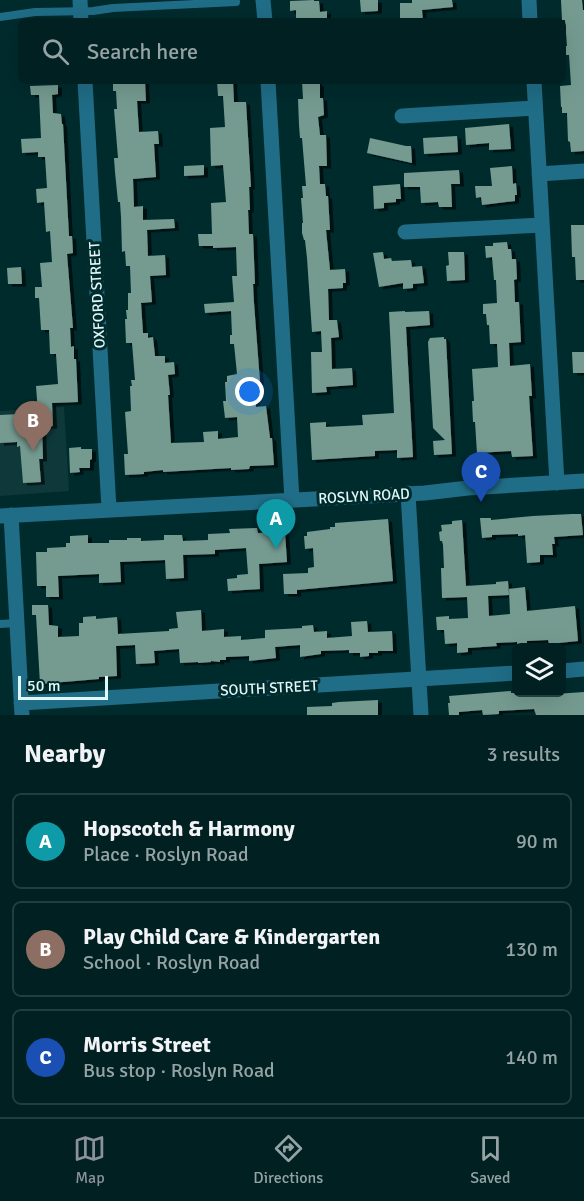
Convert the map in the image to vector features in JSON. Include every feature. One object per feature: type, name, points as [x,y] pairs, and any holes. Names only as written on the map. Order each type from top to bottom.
[{"type":"street","points":[[263,0],[265,18]]},
{"type":"street","points":[[529,0],[530,18]]},
{"type":"street","name":"OXFORD STREET","points":[[85,84],[109,509]]},
{"type":"street","points":[[268,84],[291,500]]},
{"type":"street","points":[[534,84],[557,483]]},
{"type":"street","points":[[402,116],[535,108]]},
{"type":"street","points":[[539,174],[584,171]]},
{"type":"street","points":[[405,232],[542,225]]},
{"type":"street","name":"ROSLYN ROAD","points":[[5,516],[408,494],[584,481]]},
{"type":"street","points":[[408,494],[421,715]]},
{"type":"street","points":[[5,516],[17,623],[21,709]]},
{"type":"street","points":[[566,671],[584,669]]},
{"type":"street","name":"SOUTH STREET","points":[[21,709],[512,673]]},
{"type":"lane","points":[[0,17],[35,12],[236,2]]},
{"type":"lane","points":[[0,624],[17,623]]},
{"type":"shaded area","points":[[64,407],[69,491],[0,496],[0,411]]},
{"type":"building","points":[[360,0],[378,0],[378,11],[361,12]]},
{"type":"building","points":[[412,0],[452,0],[453,7],[422,10],[423,18],[400,18],[400,3],[412,3]]},
{"type":"building","points":[[561,0],[582,0],[584,10],[584,151],[571,152],[568,141],[567,113],[562,113],[561,107],[560,86],[571,85],[569,55],[566,55],[566,18],[562,18]]},
{"type":"building","points":[[290,1],[319,1],[320,12],[327,11],[327,18],[296,18],[296,10],[290,11]]},
{"type":"building","points":[[113,84],[145,84],[146,101],[137,101],[139,132],[158,131],[159,144],[154,144],[156,177],[133,179],[134,207],[143,206],[143,220],[174,219],[175,228],[147,230],[148,256],[165,255],[166,275],[150,276],[152,302],[141,303],[143,333],[148,333],[148,338],[153,337],[155,356],[165,356],[165,363],[174,362],[175,374],[168,375],[171,443],[204,442],[203,432],[218,431],[218,439],[238,437],[237,417],[225,418],[223,401],[226,401],[227,376],[237,374],[234,344],[230,344],[231,311],[205,313],[204,304],[234,302],[232,276],[237,276],[236,247],[199,246],[198,234],[212,234],[211,203],[226,202],[223,165],[211,166],[210,128],[225,127],[223,96],[218,96],[217,84],[233,84],[234,102],[246,102],[251,187],[249,187],[250,210],[248,210],[249,234],[253,234],[255,284],[253,284],[260,382],[255,383],[256,407],[266,406],[274,465],[231,470],[231,468],[163,472],[163,470],[125,475],[124,454],[128,454],[125,412],[131,411],[130,386],[132,386],[131,380],[135,380],[132,343],[126,343],[125,319],[127,319],[128,293],[131,293],[130,266],[126,266],[125,251],[122,252],[120,202],[118,202],[114,158],[118,158],[114,109],[117,109],[116,91],[113,91]]},
{"type":"building","points":[[302,84],[320,84],[324,115],[318,117],[320,135],[326,135],[327,166],[319,166],[320,184],[325,184],[326,196],[328,196],[330,230],[326,230],[330,270],[345,269],[346,283],[343,283],[343,288],[328,289],[329,320],[337,320],[339,337],[331,338],[332,369],[352,368],[353,385],[326,387],[327,392],[312,393],[311,352],[322,352],[321,331],[312,332],[307,258],[302,233],[302,186],[306,186],[298,99],[303,99]]},
{"type":"building","points":[[58,85],[58,94],[52,95],[53,113],[61,114],[63,124],[69,236],[72,236],[73,253],[67,254],[73,328],[70,328],[71,347],[74,346],[74,359],[76,359],[78,402],[52,403],[53,426],[42,427],[43,459],[39,459],[41,482],[23,483],[20,446],[17,447],[17,442],[0,443],[0,415],[38,413],[36,386],[58,384],[56,354],[50,354],[49,330],[41,330],[39,298],[35,298],[35,287],[42,287],[40,263],[52,262],[50,231],[46,232],[44,202],[37,203],[36,189],[47,188],[45,157],[38,157],[38,152],[22,153],[21,139],[41,138],[39,95],[31,95],[30,86]]},
{"type":"building","points":[[509,124],[511,149],[489,150],[489,143],[466,145],[465,128]]},
{"type":"building","points":[[457,136],[458,152],[424,154],[423,138]]},
{"type":"building","points":[[370,138],[411,146],[412,163],[367,153]]},
{"type":"building","points":[[204,165],[204,175],[184,176],[184,166]]},
{"type":"building","points":[[512,166],[513,184],[516,183],[515,201],[482,205],[481,197],[476,198],[475,186],[492,186],[490,168]]},
{"type":"building","points":[[459,170],[460,184],[451,184],[452,207],[439,207],[438,202],[421,203],[420,187],[404,187],[404,173]]},
{"type":"building","points":[[400,184],[401,199],[384,203],[384,208],[374,209],[373,186]]},
{"type":"building","points":[[571,225],[584,225],[584,280],[576,280],[575,257],[572,257]]},
{"type":"building","points":[[507,242],[508,249],[511,249],[512,259],[516,259],[515,302],[519,302],[521,342],[509,343],[510,366],[530,364],[532,396],[529,396],[533,456],[512,457],[511,451],[477,453],[475,422],[473,422],[472,369],[498,367],[497,344],[490,344],[489,325],[487,325],[486,314],[483,314],[483,304],[497,303],[492,257],[486,258],[485,246]]},
{"type":"building","points":[[383,252],[384,259],[411,260],[412,267],[422,266],[424,283],[413,284],[413,288],[403,289],[403,283],[379,287],[373,253]]},
{"type":"building","points":[[448,252],[464,252],[465,280],[447,281]]},
{"type":"building","points":[[21,267],[22,284],[8,284],[7,268]]},
{"type":"building","points":[[429,311],[430,325],[406,327],[413,457],[397,458],[397,450],[375,451],[375,456],[312,460],[310,423],[326,422],[326,427],[363,425],[362,415],[394,413],[389,312]]},
{"type":"building","points":[[444,337],[446,339],[452,454],[434,455],[433,441],[445,440],[433,428],[428,342],[430,338]]},
{"type":"building","points":[[572,352],[584,352],[584,373],[573,373]]},
{"type":"building","points":[[81,447],[81,449],[92,449],[90,468],[79,468],[80,472],[70,473],[69,448]]},
{"type":"building","points":[[581,514],[583,535],[554,537],[553,555],[540,555],[540,562],[527,563],[525,535],[492,535],[492,537],[482,538],[480,518],[491,518],[491,520]]},
{"type":"building","points":[[388,519],[393,581],[297,590],[297,594],[284,594],[283,574],[308,573],[308,568],[314,567],[313,548],[305,549],[304,536],[307,536],[307,532],[330,529],[330,527],[335,527],[335,523]]},
{"type":"building","points":[[462,520],[466,586],[508,581],[509,595],[488,596],[489,616],[510,614],[509,589],[525,587],[527,611],[575,606],[578,641],[496,643],[497,646],[468,648],[468,652],[457,653],[457,643],[445,644],[444,630],[437,630],[436,617],[468,618],[467,597],[442,598],[443,545],[439,532],[442,531],[441,525],[452,524],[452,521]]},
{"type":"building","points":[[257,528],[258,533],[285,532],[287,562],[259,564],[260,589],[228,591],[227,579],[248,574],[246,548],[215,550],[215,554],[183,555],[184,578],[166,579],[165,560],[120,562],[121,582],[99,583],[99,574],[58,576],[59,597],[46,597],[46,586],[37,586],[36,552],[47,552],[47,548],[66,547],[66,543],[70,543],[70,536],[88,535],[88,543],[109,543],[109,540],[127,540],[127,538],[141,538],[141,541],[164,540],[164,535],[182,535],[183,541],[208,540],[208,534],[230,533],[229,529]]},
{"type":"building","points":[[32,605],[48,605],[49,625],[58,626],[58,637],[79,636],[79,623],[83,623],[83,617],[96,616],[96,619],[117,617],[118,634],[169,631],[169,629],[178,628],[176,612],[201,610],[202,631],[224,629],[224,637],[241,636],[241,640],[265,638],[265,630],[302,628],[302,626],[313,625],[314,632],[327,631],[327,638],[352,636],[351,622],[367,621],[368,632],[392,631],[393,651],[378,651],[378,653],[369,653],[369,656],[360,657],[360,653],[349,653],[349,650],[321,651],[321,654],[300,657],[300,645],[275,647],[276,658],[249,661],[249,656],[226,657],[226,660],[220,660],[220,662],[180,663],[179,649],[154,651],[155,663],[136,664],[135,645],[116,646],[117,676],[40,684],[36,615],[32,615]]},
{"type":"building","points":[[511,691],[512,697],[566,697],[566,693],[584,692],[584,715],[536,715],[534,709],[499,711],[499,714],[483,715],[482,710],[449,715],[449,696]]},
{"type":"building","points":[[378,700],[378,715],[307,715],[307,707],[332,706],[332,703],[339,702]]},
{"type":"place","name":"Play Child Care & Kindergarten","points":[[33,451]]},
{"type":"place","name":"Morris Street","points":[[481,502]]},
{"type":"place","name":"Hopscotch & Harmony","points":[[276,549]]}]
